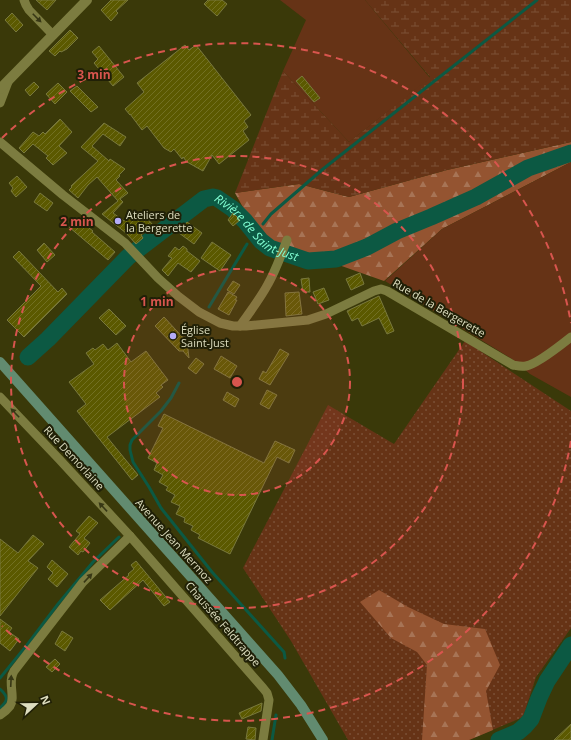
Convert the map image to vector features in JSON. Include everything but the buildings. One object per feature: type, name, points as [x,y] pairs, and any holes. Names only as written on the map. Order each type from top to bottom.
[{"type":"main road","name":"Avenue Jean Mermoz","points":[[0,362],[278,675],[301,705],[323,740]]},
{"type":"street","points":[[24,0],[29,10],[53,35]]},
{"type":"street","points":[[0,89],[87,0]]},
{"type":"street","points":[[0,103],[9,80]]},
{"type":"street","name":"Rue de la Bergerette","points":[[0,135],[14,155]]},
{"type":"street","name":"Rue de la Bergerette","points":[[0,142],[68,199],[129,247],[178,296],[198,312],[220,323],[240,326],[308,320],[319,317],[381,289],[388,291],[513,365],[525,366],[534,363],[571,337]]},
{"type":"street","points":[[240,326],[268,286],[284,248]]},
{"type":"street","name":"Rue Demorlaine","points":[[0,397],[130,536]]},
{"type":"street","points":[[0,715],[11,705],[11,678],[14,671],[83,582],[130,536]]},
{"type":"street","name":"Chaussée Feldtrappe","points":[[130,536],[265,690],[269,700],[262,740]]},
{"type":"green space","points":[[280,0],[365,0],[430,78],[349,142],[283,71],[306,20]]},
{"type":"green space","points":[[365,0],[571,0],[571,142],[447,170],[349,197],[299,184],[235,193],[283,71],[349,142],[430,77]]},
{"type":"green space","points":[[571,142],[571,162],[442,229],[384,281],[271,241],[254,227],[235,193],[299,184],[349,197],[447,170]]},
{"type":"green space","points":[[571,162],[571,397],[530,374],[512,359],[385,281],[442,229]]},
{"type":"green space","points":[[465,341],[571,411],[571,628],[536,677],[523,717],[469,740],[348,740],[291,641],[243,568],[328,405],[394,444]]},
{"type":"green space","points":[[379,590],[408,607],[444,624],[485,629],[500,665],[486,691],[493,730],[469,740],[422,740],[427,665],[417,652],[391,638],[360,602]]},
{"type":"waterway","points":[[263,224],[271,214],[323,169],[537,0]]},
{"type":"waterway","name":"Rivière de Saint-Just","points":[[28,357],[48,339],[128,257],[204,199],[213,197],[217,198],[233,209],[261,241],[270,248],[308,261],[336,259],[367,247],[397,231],[476,197],[528,168],[571,153]]},
{"type":"waterway","points":[[209,307],[247,244]]},
{"type":"waterway","points":[[179,383],[171,398],[161,411],[132,440],[130,450],[133,462],[161,508],[212,572],[284,652],[285,658]]},
{"type":"waterway","points":[[0,678],[93,562],[119,537]]},
{"type":"waterway","points":[[499,740],[518,732],[531,719],[547,681],[571,645]]},
{"type":"waterway","points":[[0,689],[6,697],[5,703],[0,708]]},
{"type":"waterway","points":[[272,740],[276,715]]},
{"type":"place","name":"Ateliers de la Bergerette","points":[[118,221]]},
{"type":"place","name":"Église Saint-Just","points":[[173,336]]}]
